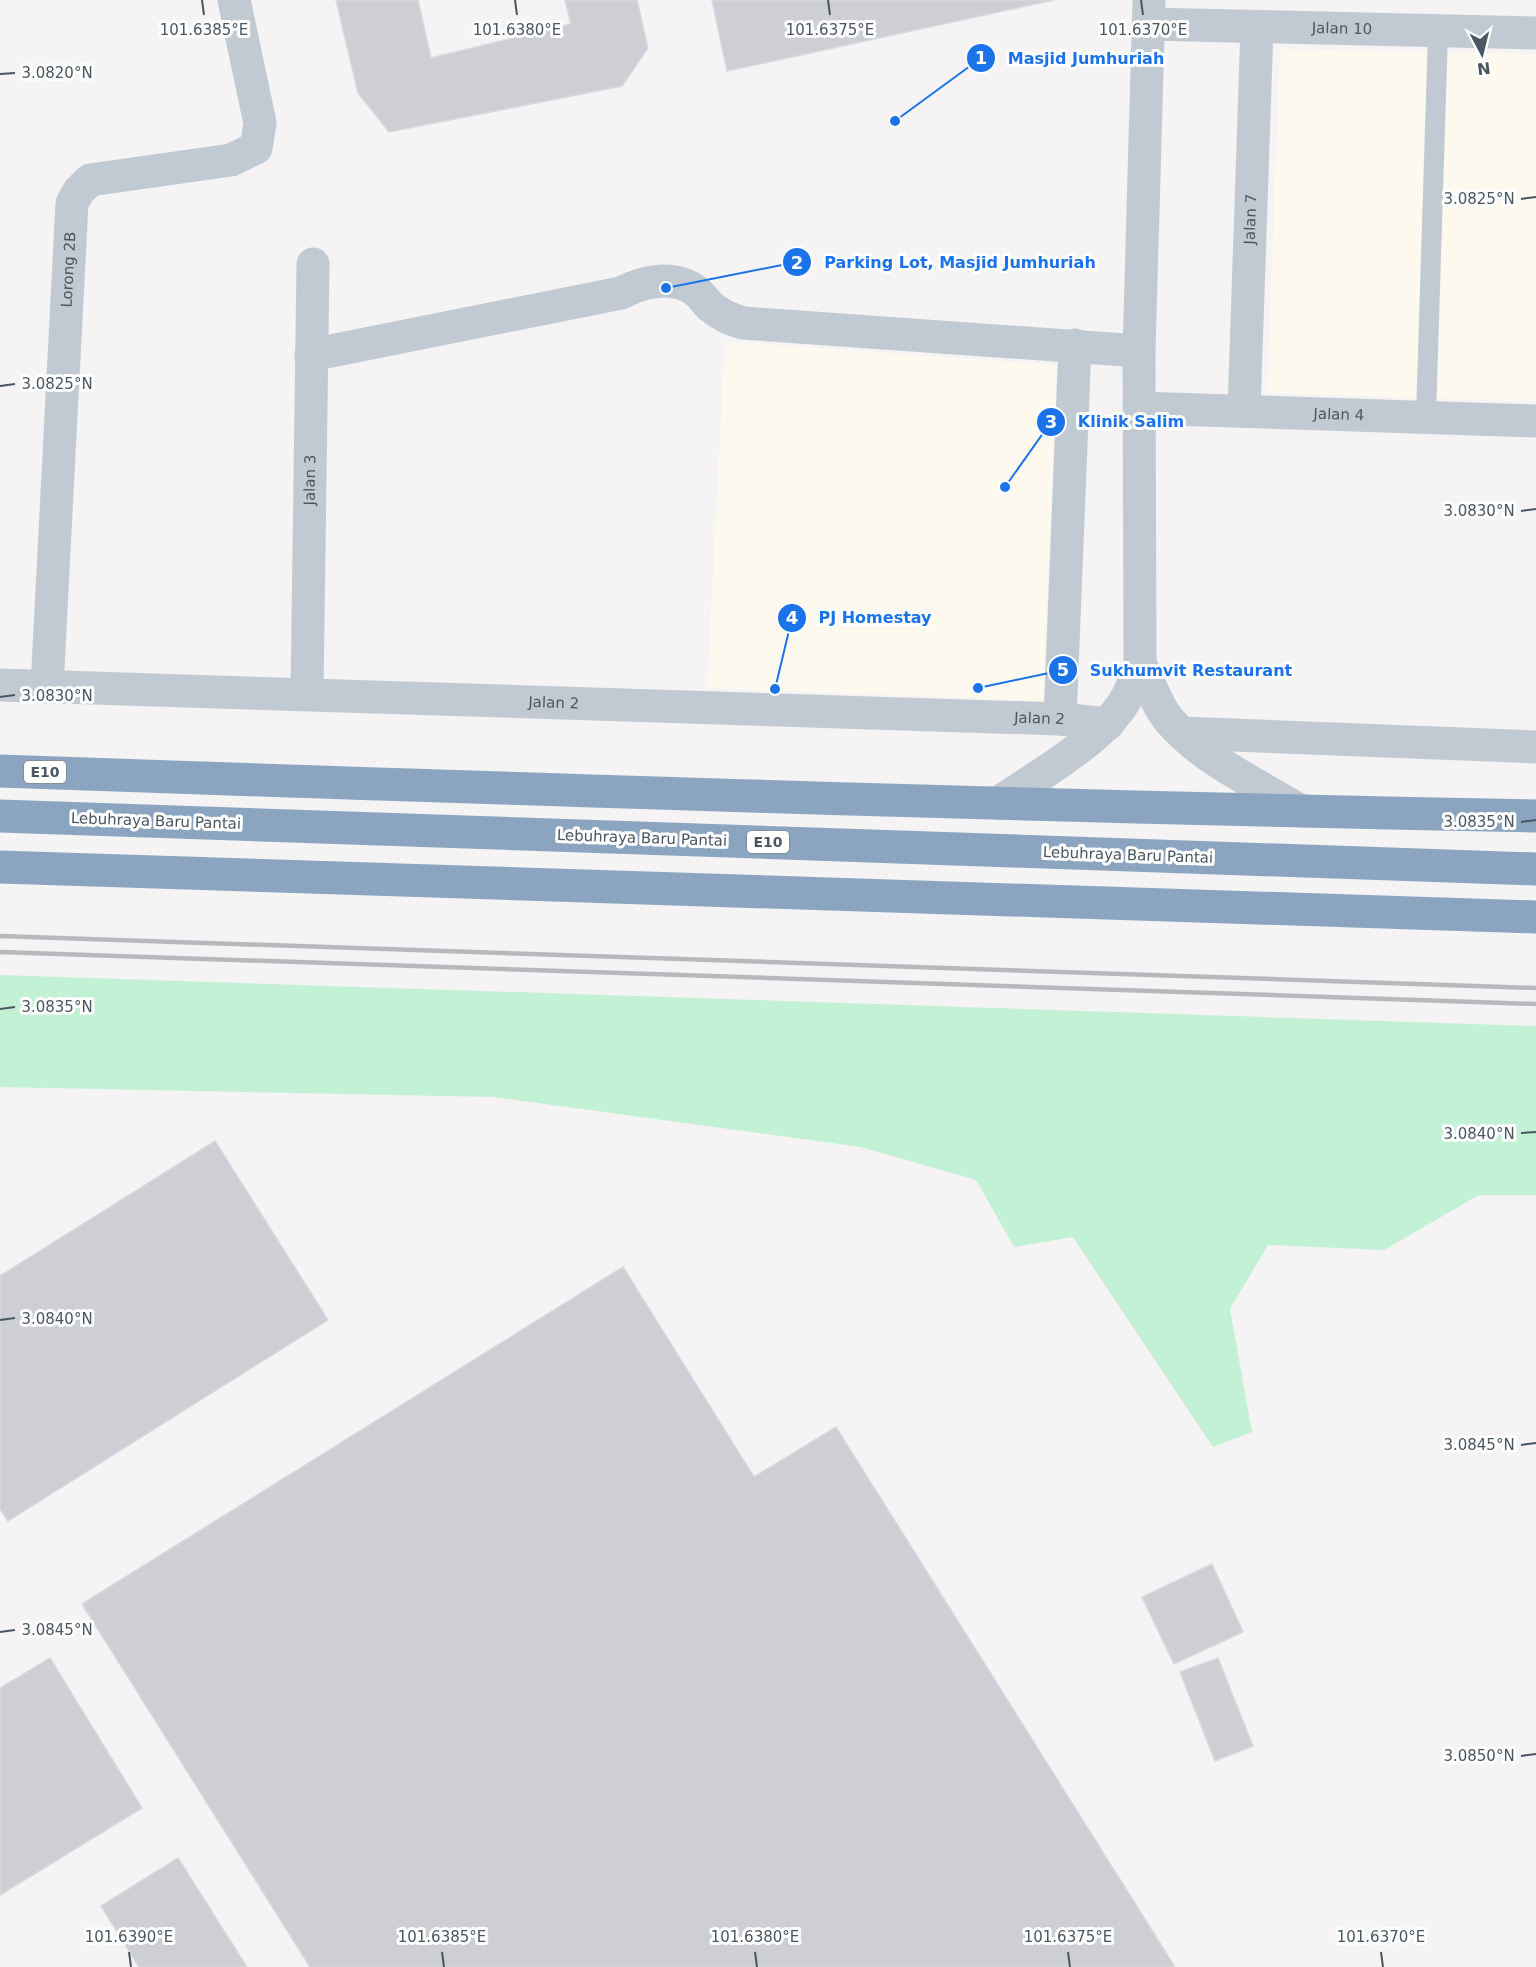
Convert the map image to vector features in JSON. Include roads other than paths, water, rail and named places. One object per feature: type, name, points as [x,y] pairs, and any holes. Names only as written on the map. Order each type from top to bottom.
[{"type":"highway","name":"E10","points":[[0,771],[998,803],[1536,816]]},
{"type":"highway","name":"Lebuhraya Baru Pantai","points":[[0,816],[1536,869]]},
{"type":"highway","points":[[0,867],[1536,917]]},
{"type":"street","name":"Lorong 2B","points":[[47,687],[72,203],[79,190],[90,180],[231,160],[256,148],[261,123],[234,0]]},
{"type":"street","name":"Jalan 10","points":[[1149,12],[1257,27],[1536,33]]},
{"type":"street","points":[[998,803],[1082,746],[1107,724],[1127,698],[1140,663],[1139,351],[1149,12]]},
{"type":"street","name":"Jalan 7","points":[[1244,411],[1257,27]]},
{"type":"street","name":"Jalan 3","points":[[307,694],[313,264]]},
{"type":"street","points":[[311,355],[621,293],[637,285],[655,281],[683,283],[698,292],[709,305],[726,317],[743,323],[1139,351]]},
{"type":"street","points":[[1060,719],[1075,345]]},
{"type":"street","name":"Jalan 4","points":[[1139,408],[1536,421]]},
{"type":"street","points":[[1140,663],[1168,718],[1183,733],[1216,760],[1301,811]]},
{"type":"street","name":"Jalan 2","points":[[0,685],[1060,719],[1107,724]]},
{"type":"street","points":[[1183,733],[1536,747]]},
{"type":"lane","points":[[1426,417],[1438,32]]},
{"type":"railway","points":[[0,936],[1536,988]]},
{"type":"railway","points":[[0,952],[1536,1004]]},
{"type":"place","name":"Masjid Jumhuriah","points":[[895,121]]},
{"type":"place","name":"Parking Lot, Masjid Jumhuriah","points":[[666,288]]},
{"type":"place","name":"Klinik Salim","points":[[1005,487]]},
{"type":"place","name":"Sukhumvit Restaurant","points":[[978,688]]},
{"type":"place","name":"PJ Homestay","points":[[775,689]]}]
